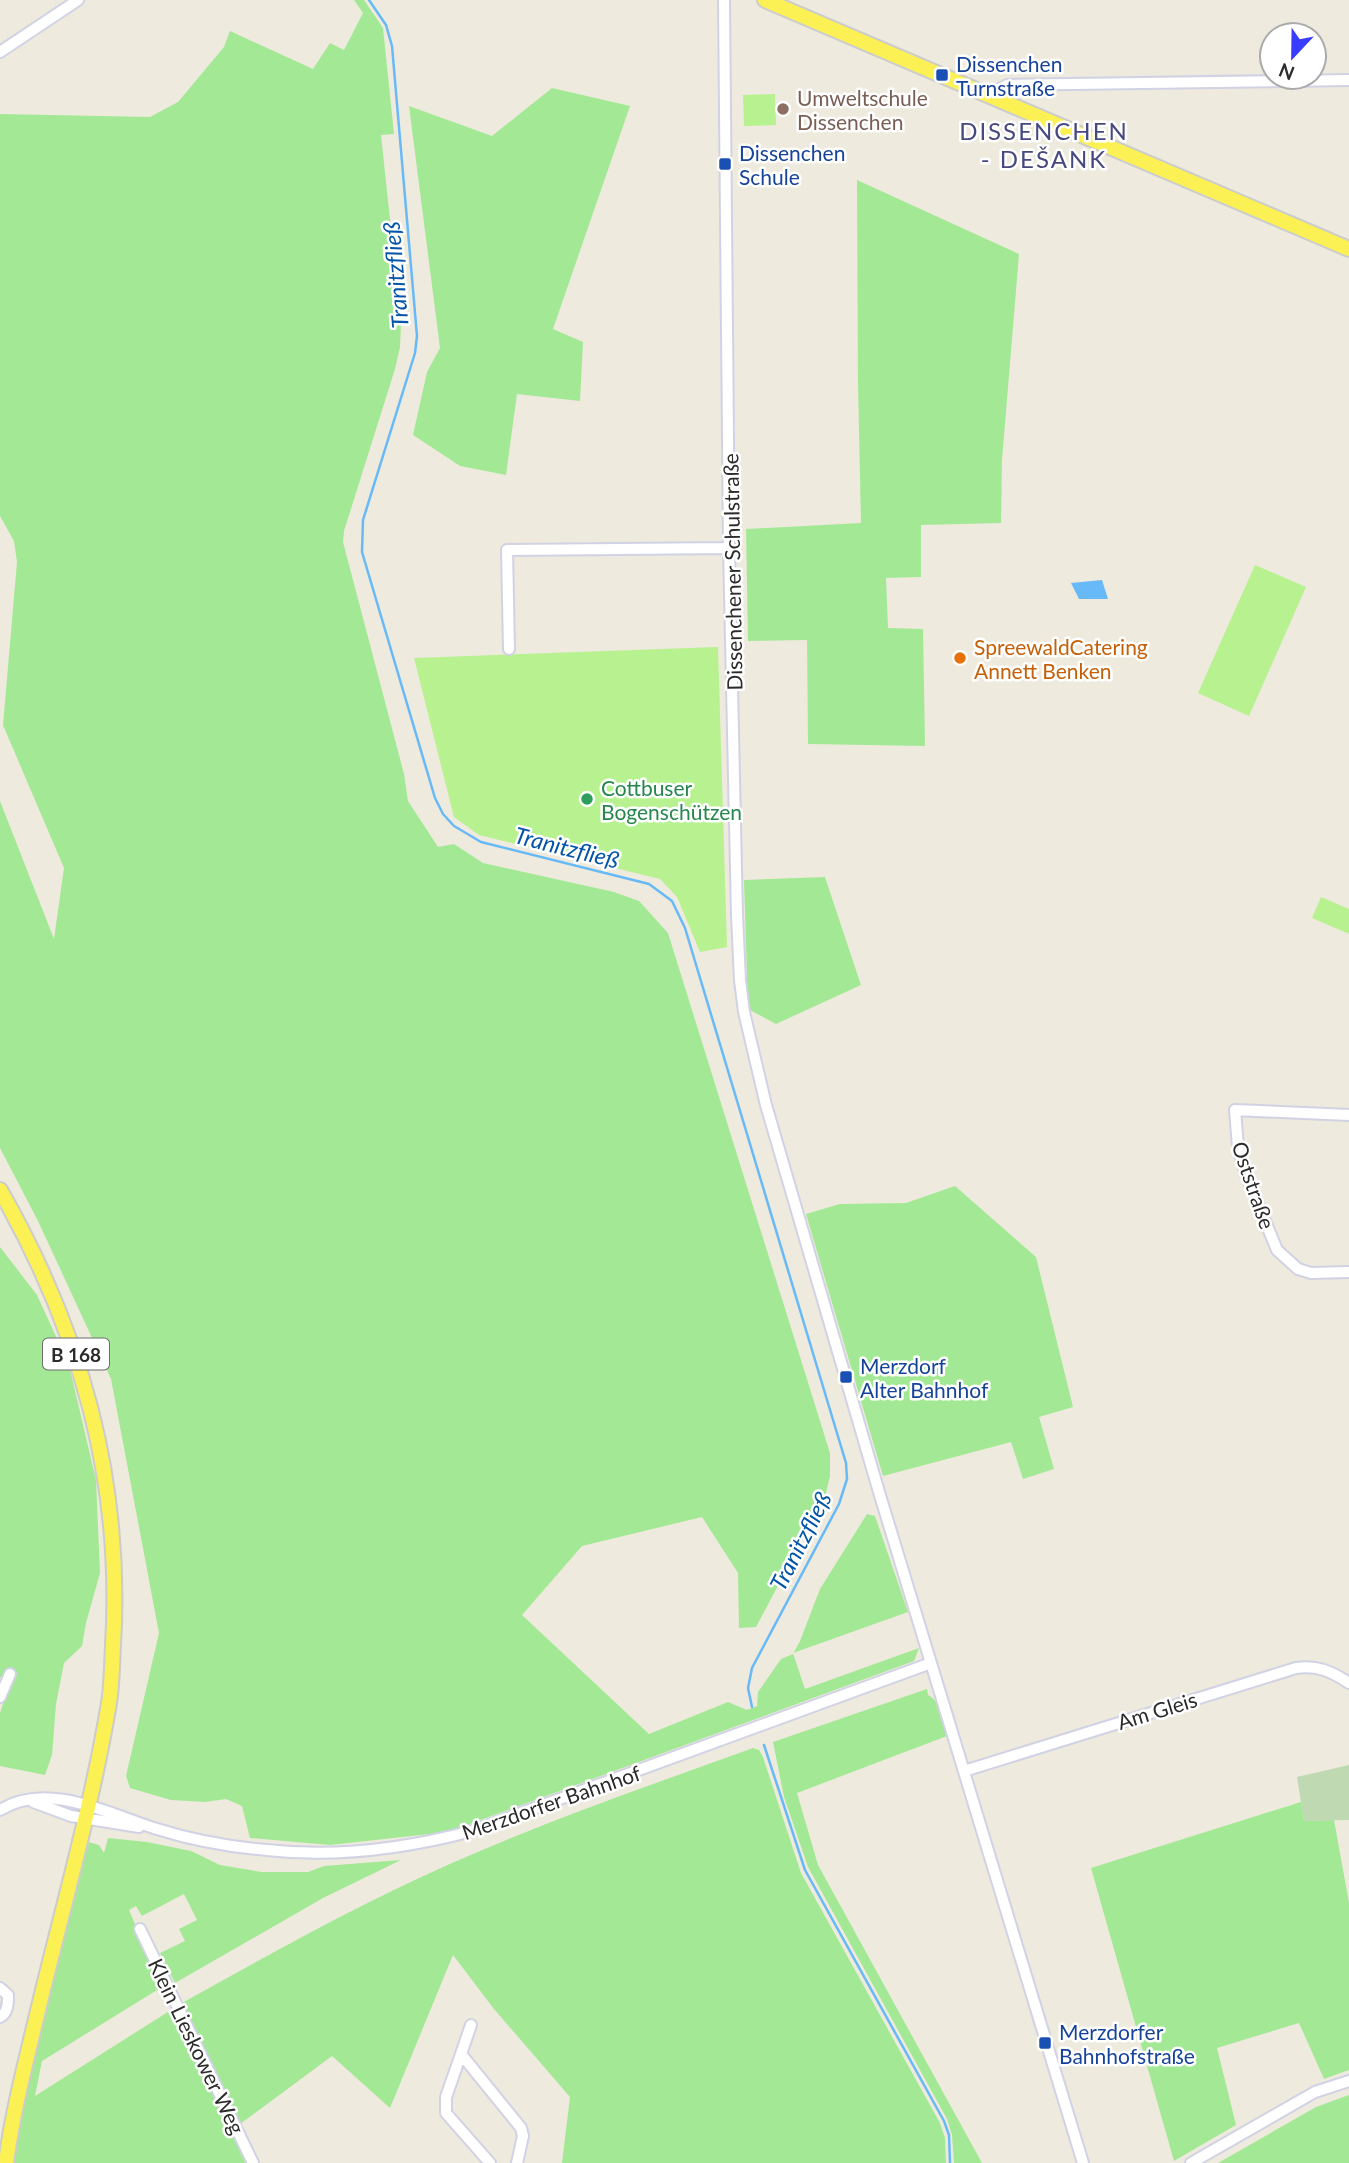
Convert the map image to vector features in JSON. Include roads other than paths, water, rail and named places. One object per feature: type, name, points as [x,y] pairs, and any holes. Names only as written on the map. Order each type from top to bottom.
[{"type":"main road","points":[[765,0],[1349,249]]},
{"type":"main road","name":"B 168","points":[[0,1190],[17,1220],[75,1354],[96,1422],[106,1476],[115,1613],[109,1701],[85,1819],[21,2081],[6,2163]]},
{"type":"street","points":[[0,52],[78,0]]},
{"type":"street","name":"Dissenchener Schulstraße","points":[[724,0],[729,548],[740,980],[744,1012],[766,1105],[878,1492],[931,1663]]},
{"type":"street","points":[[989,95],[1007,85],[1349,80]]},
{"type":"street","points":[[509,649],[507,550],[729,548]]},
{"type":"street","name":"Oststraße","points":[[1349,1115],[1235,1110],[1238,1147],[1245,1172],[1277,1250],[1298,1269],[1311,1273],[1349,1272]]},
{"type":"street","points":[[931,1663],[1021,1968],[1083,2163]]},
{"type":"street","name":"Merzdorfer Bahnhof","points":[[156,1829],[234,1846],[307,1853],[372,1852],[422,1844],[497,1822],[931,1663]]},
{"type":"street","name":"Am Gleis","points":[[964,1771],[1296,1668],[1318,1667],[1349,1682]]},
{"type":"street","points":[[0,1697],[10,1674]]},
{"type":"street","points":[[0,1810],[12,1802],[58,1799],[88,1804],[156,1829]]},
{"type":"street","points":[[29,1800],[85,1819],[156,1829]]},
{"type":"street","name":"Klein Lieskower Weg","points":[[141,1929],[253,2163]]},
{"type":"street","points":[[0,1988],[8,1995],[8,2005],[4,2015],[0,2017]]},
{"type":"street","points":[[471,2025],[446,2097],[446,2113],[490,2163]]},
{"type":"street","points":[[461,2054],[522,2128],[523,2136],[517,2163]]},
{"type":"street","points":[[1191,2163],[1315,2092],[1349,2081]]},
{"type":"water","points":[[1102,580],[1108,599],[1079,599],[1071,583]]},
{"type":"waterway","name":"Tranitzfließ","points":[[369,0],[386,25],[392,46],[417,336],[415,353],[363,520],[362,552],[435,798],[443,814],[454,826],[481,842],[649,884],[672,901],[685,928],[846,1463],[847,1479],[839,1504],[752,1668],[748,1688],[752,1707]]},
{"type":"waterway","name":"Tranitzfließ","points":[[764,1745],[805,1870],[944,2121],[949,2135],[950,2163]]},
{"type":"place","name":"Dissenchen Turnstraße","points":[[942,75]]},
{"type":"place","name":"Umweltschule Dissenchen","points":[[783,109]]},
{"type":"place","name":"Dissenchen Schule","points":[[725,164]]},
{"type":"place","name":"SpreewaldCatering Annett Benken","points":[[960,658]]},
{"type":"place","name":"Cottbuser Bogenschützen","points":[[587,799]]},
{"type":"place","name":"Merzdorf Alter Bahnhof","points":[[846,1377]]},
{"type":"place","name":"Merzdorfer Bahnhofstraße","points":[[1045,2043]]},
{"type":"district","name":"DISSENCHEN - DEŠANK","points":[[1044,144]]}]
